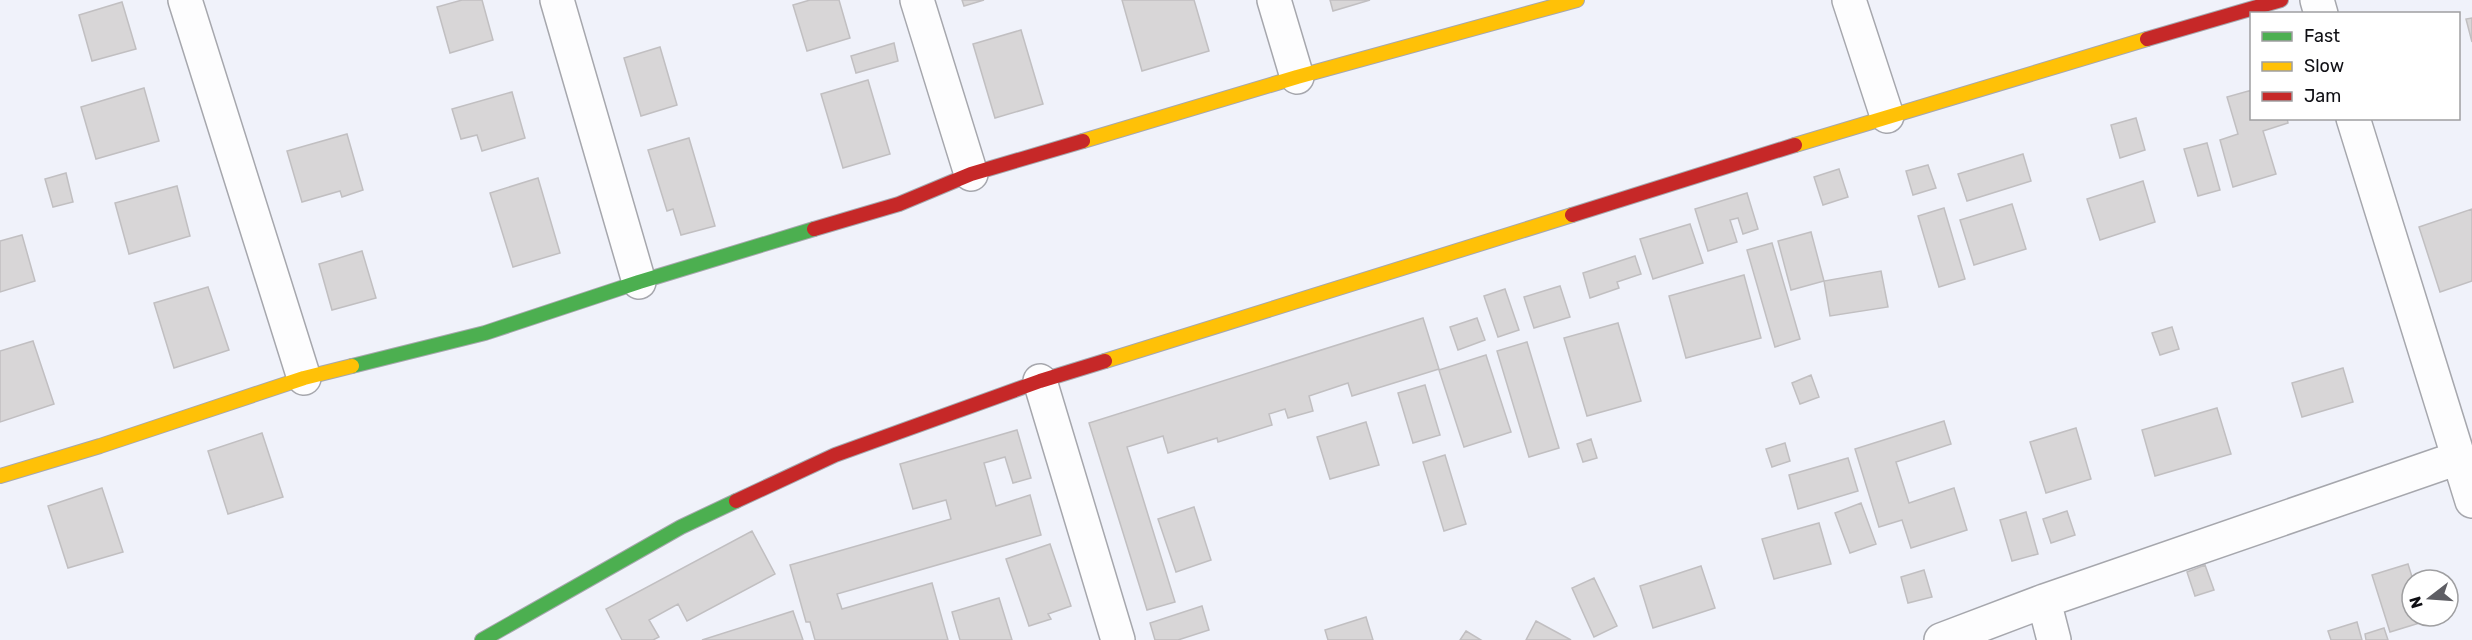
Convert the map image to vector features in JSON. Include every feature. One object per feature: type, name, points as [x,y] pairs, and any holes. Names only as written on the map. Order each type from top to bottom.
[{"type":"main road","points":[[0,476],[100,446],[304,378],[485,333],[639,282],[899,204],[971,174],[1297,77],[1577,0]]},
{"type":"main road","points":[[482,640],[681,527],[835,455],[1040,381],[1887,116],[2281,0]]},
{"type":"street","points":[[185,0],[304,378]]},
{"type":"street","points":[[557,0],[639,282]]},
{"type":"street","points":[[917,0],[971,174]]},
{"type":"street","points":[[1274,0],[1297,77]]},
{"type":"street","points":[[1849,0],[1887,116]]},
{"type":"street","points":[[2354,120],[2472,501]]},
{"type":"street","points":[[1040,381],[1118,640]]},
{"type":"street","points":[[1941,640],[2044,601],[2458,458]]},
{"type":"street","points":[[2044,601],[2054,640]]},
{"type":"building","points":[[462,0],[482,0],[493,40],[450,53],[437,7]]},
{"type":"building","points":[[810,0],[839,0],[850,38],[807,51],[793,5]]},
{"type":"building","points":[[962,0],[984,0],[964,6]]},
{"type":"building","points":[[1122,0],[1194,0],[1209,51],[1142,71]]},
{"type":"building","points":[[1330,0],[1370,0],[1333,11]]},
{"type":"building","points":[[122,2],[136,49],[92,61],[79,15]]},
{"type":"building","points":[[2472,18],[2472,42],[2466,19]]},
{"type":"building","points":[[1021,30],[1043,104],[995,118],[973,44]]},
{"type":"building","points":[[894,43],[898,61],[856,73],[851,56]]},
{"type":"building","points":[[660,47],[677,105],[641,116],[624,58]]},
{"type":"building","points":[[868,80],[890,154],[843,168],[821,94]]},
{"type":"building","points":[[144,88],[159,141],[96,159],[81,107]]},
{"type":"building","points":[[2250,91],[2250,120],[2287,120],[2288,123],[2263,131],[2276,174],[2233,187],[2220,140],[2238,134],[2227,97]]},
{"type":"building","points":[[512,92],[525,138],[482,151],[477,135],[461,139],[452,109]]},
{"type":"building","points":[[2136,118],[2145,150],[2120,158],[2111,125]]},
{"type":"building","points":[[347,134],[363,190],[342,197],[340,191],[302,202],[287,151]]},
{"type":"building","points":[[689,138],[715,226],[681,235],[673,209],[667,211],[648,150]]},
{"type":"building","points":[[2207,143],[2220,190],[2198,196],[2184,149]]},
{"type":"building","points":[[2023,154],[2031,181],[1967,201],[1958,174]]},
{"type":"building","points":[[1928,165],[1936,188],[1913,195],[1906,171]]},
{"type":"building","points":[[1839,169],[1848,197],[1823,205],[1814,177]]},
{"type":"building","points":[[66,173],[73,202],[53,207],[45,179]]},
{"type":"building","points":[[538,178],[560,253],[513,267],[490,193]]},
{"type":"building","points":[[2143,181],[2155,222],[2100,240],[2087,199]]},
{"type":"building","points":[[177,186],[190,236],[129,254],[115,203]]},
{"type":"building","points":[[1747,193],[1758,229],[1743,234],[1738,218],[1730,220],[1737,242],[1708,251],[1695,209]]},
{"type":"building","points":[[2012,204],[2026,249],[1974,265],[1960,220]]},
{"type":"building","points":[[1944,208],[1965,279],[1939,287],[1918,216]]},
{"type":"building","points":[[2472,209],[2472,281],[2440,292],[2419,227]]},
{"type":"building","points":[[1690,224],[1703,263],[1653,279],[1640,239]]},
{"type":"building","points":[[1811,232],[1824,281],[1791,290],[1778,241]]},
{"type":"building","points":[[22,235],[35,281],[0,292],[0,241]]},
{"type":"building","points":[[1772,243],[1800,339],[1775,347],[1747,250]]},
{"type":"building","points":[[362,251],[376,298],[332,310],[319,264]]},
{"type":"building","points":[[1635,256],[1641,274],[1617,282],[1619,288],[1590,298],[1583,273]]},
{"type":"building","points":[[1881,271],[1888,307],[1830,316],[1824,281]]},
{"type":"building","points":[[1744,275],[1761,338],[1686,358],[1669,296]]},
{"type":"building","points":[[1560,286],[1570,317],[1534,328],[1524,297]]},
{"type":"building","points":[[208,287],[229,350],[174,368],[154,303]]},
{"type":"building","points":[[1505,289],[1519,330],[1498,337],[1484,296]]},
{"type":"building","points":[[1423,318],[1439,369],[1352,396],[1348,383],[1309,396],[1313,411],[1288,418],[1285,409],[1269,414],[1272,425],[1218,442],[1217,438],[1168,453],[1163,436],[1127,447],[1175,602],[1147,610],[1089,423]]},
{"type":"building","points":[[1477,318],[1485,340],[1458,350],[1450,327]]},
{"type":"building","points":[[1618,323],[1641,401],[1587,416],[1564,338]]},
{"type":"building","points":[[2172,327],[2179,349],[2160,355],[2152,333]]},
{"type":"building","points":[[33,341],[54,404],[0,422],[0,351]]},
{"type":"building","points":[[1527,342],[1559,448],[1529,457],[1497,351]]},
{"type":"building","points":[[1486,355],[1511,432],[1464,447],[1439,370]]},
{"type":"building","points":[[2343,368],[2353,402],[2302,417],[2292,383]]},
{"type":"building","points":[[1811,375],[1819,397],[1800,404],[1792,383]]},
{"type":"building","points":[[1425,385],[1440,435],[1413,443],[1398,393]]},
{"type":"building","points":[[2217,408],[2231,454],[2155,476],[2142,430]]},
{"type":"building","points":[[1944,421],[1951,444],[1896,462],[1909,503],[1954,488],[1967,530],[1911,548],[1902,520],[1879,527],[1855,449]]},
{"type":"building","points":[[1366,422],[1379,465],[1330,479],[1317,437]]},
{"type":"building","points":[[2076,428],[2091,479],[2046,493],[2030,442]]},
{"type":"building","points":[[1017,430],[1031,478],[1013,483],[1005,457],[984,463],[996,506],[1030,495],[1041,535],[837,594],[842,609],[932,583],[948,640],[815,640],[810,622],[806,622],[790,565],[951,519],[946,500],[913,509],[900,464]]},
{"type":"building","points":[[262,433],[283,497],[228,514],[208,451]]},
{"type":"building","points":[[1591,439],[1597,458],[1583,462],[1577,444]]},
{"type":"building","points":[[1785,443],[1790,461],[1772,467],[1766,449]]},
{"type":"building","points":[[1445,455],[1466,524],[1444,531],[1423,462]]},
{"type":"building","points":[[1848,458],[1858,491],[1798,509],[1789,475]]},
{"type":"building","points":[[102,488],[123,552],[68,568],[48,506]]},
{"type":"building","points":[[1861,503],[1876,544],[1850,553],[1835,513]]},
{"type":"building","points":[[1194,507],[1211,560],[1176,572],[1158,519]]},
{"type":"building","points":[[2067,511],[2075,535],[2051,543],[2043,519]]},
{"type":"building","points":[[2026,512],[2038,554],[2012,561],[2000,520]]},
{"type":"building","points":[[1819,523],[1831,564],[1774,579],[1762,539]]},
{"type":"building","points":[[752,531],[775,574],[687,621],[678,604],[649,620],[659,637],[653,640],[622,640],[606,609]]},
{"type":"building","points":[[1050,544],[1071,606],[1048,614],[1051,619],[1029,626],[1006,559]]},
{"type":"building","points":[[2408,564],[2409,568],[2400,568],[2400,628],[2403,628],[2390,632],[2372,575]]},
{"type":"building","points":[[2205,565],[2214,590],[2195,596],[2187,572]]},
{"type":"building","points":[[1701,566],[1715,608],[1653,628],[1640,586]]},
{"type":"building","points":[[1924,570],[1932,597],[1908,603],[1901,577]]},
{"type":"building","points":[[1594,578],[1617,626],[1594,637],[1572,588]]},
{"type":"building","points":[[999,598],[1012,640],[960,640],[952,612]]},
{"type":"building","points":[[1202,606],[1209,630],[1178,640],[1155,640],[1150,623]]},
{"type":"building","points":[[793,611],[803,640],[702,640]]},
{"type":"building","points":[[1366,617],[1373,640],[1328,640],[1325,630]]},
{"type":"building","points":[[1536,621],[1571,640],[1526,640]]},
{"type":"building","points":[[2357,622],[2362,640],[2331,640],[2328,631]]},
{"type":"building","points":[[2384,628],[2388,640],[2366,640],[2365,634]]},
{"type":"building","points":[[1466,631],[1481,640],[1460,640]]},
{"type":"traffic: fast","points":[[352,366],[485,333],[639,282],[814,229]]},
{"type":"traffic: fast","points":[[482,640],[681,527],[736,501]]},
{"type":"traffic: slow","points":[[1083,141],[1297,77],[1577,0]]},
{"type":"traffic: slow","points":[[1795,145],[2147,39]]},
{"type":"traffic: slow","points":[[1105,361],[1572,215]]},
{"type":"traffic: slow","points":[[0,476],[100,446],[304,378],[352,366]]},
{"type":"traffic: jam","points":[[2147,39],[2281,0]]},
{"type":"traffic: jam","points":[[814,229],[899,204],[971,174],[1083,141]]},
{"type":"traffic: jam","points":[[1572,215],[1795,145]]},
{"type":"traffic: jam","points":[[736,501],[835,455],[1040,381],[1105,361]]}]
